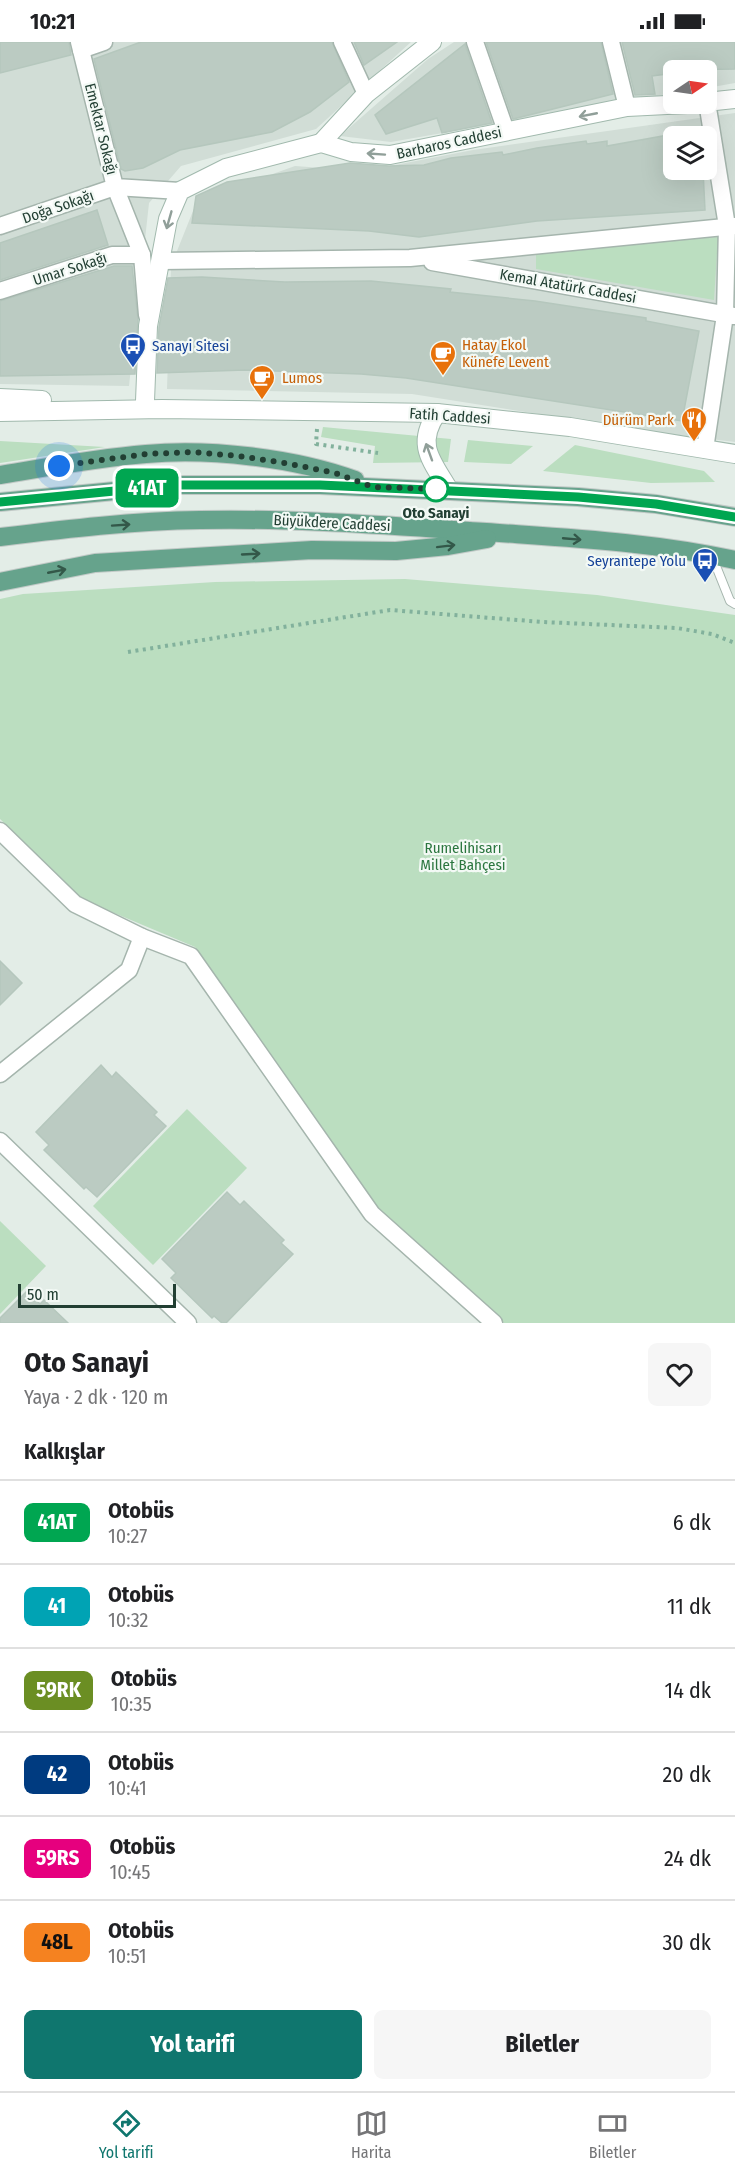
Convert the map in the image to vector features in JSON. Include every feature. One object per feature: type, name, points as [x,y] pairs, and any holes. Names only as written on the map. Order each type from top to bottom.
[{"type":"main road","points":[[0,475],[146,454],[193,452],[285,463],[335,473],[373,487]]},
{"type":"main road","points":[[0,502],[177,485],[320,485],[578,497],[656,504],[735,517]]},
{"type":"main road","name":"Büyükdere Caddesi","points":[[0,537],[98,526],[198,520],[277,520],[624,543],[735,560]]},
{"type":"main road","points":[[0,582],[95,563],[312,550],[396,551],[448,546],[514,534]]},
{"type":"street","points":[[80,46],[104,42]]},
{"type":"street","points":[[342,42],[366,94]]},
{"type":"street","points":[[148,326],[168,219],[180,190],[226,168],[321,143],[366,94],[432,42]]},
{"type":"street","points":[[475,42],[506,131]]},
{"type":"street","points":[[611,42],[627,107]]},
{"type":"street","name":"Emektar Sokağı","points":[[80,46],[115,187],[180,190]]},
{"type":"street","points":[[717,101],[735,99]]},
{"type":"street","name":"Barbaros Caddesi","points":[[321,143],[351,152],[390,155],[627,107],[663,105]]},
{"type":"street","points":[[705,449],[730,315],[731,226],[709,114]]},
{"type":"street","points":[[115,187],[142,255],[148,326],[145,401]]},
{"type":"street","name":"Doğa Sokağı","points":[[0,226],[115,187]]},
{"type":"street","name":"Kemal Atatürk Caddesi","points":[[161,261],[410,258],[731,226]]},
{"type":"street","name":"Umar Sokağı","points":[[0,291],[112,255],[142,255]]},
{"type":"street","name":"Kemal Atatürk Caddesi","points":[[410,258],[730,315]]},
{"type":"street","points":[[0,398],[145,401],[162,410]]},
{"type":"street","name":"Fatih Caddesi","points":[[0,412],[317,410],[437,413],[570,427],[735,454]]},
{"type":"street","points":[[437,413],[429,426],[426,442],[429,456],[449,490]]},
{"type":"street","points":[[0,831],[75,904],[142,937],[191,956],[372,1214],[494,1323]]},
{"type":"street","points":[[0,1074],[129,970],[142,937]]},
{"type":"street","points":[[0,1141],[188,1323]]},
{"type":"lane","points":[[712,555],[730,601],[735,604]]},
{"type":"path","points":[[317,410],[316,444],[378,453]]},
{"type":"path","points":[[128,652],[390,610],[543,622],[677,628],[712,634],[735,643]]},
{"type":"shaded area","points":[[0,42],[411,42],[316,129],[181,166],[149,203],[129,386],[0,384]]},
{"type":"shaded area","points":[[454,42],[735,42],[735,83],[717,86],[717,60],[663,60],[663,95],[391,142],[340,136],[428,59]]},
{"type":"shaded area","points":[[735,113],[735,442],[646,431],[412,394],[167,389],[171,266],[197,201],[295,166],[364,171],[473,150]]},
{"type":"green space","points":[[718,237],[714,300],[536,269],[536,252]]},
{"type":"green space","points":[[323,427],[451,439],[448,462],[373,463],[375,446],[321,437]]},
{"type":"green space","points":[[468,440],[533,446],[511,464],[464,462]]},
{"type":"green space","points":[[0,441],[105,447],[0,463]]},
{"type":"green space","points":[[575,445],[704,471],[715,482],[651,483],[543,471]]},
{"type":"green space","name":"Rumelihisarı Millet Bahçesi","points":[[405,579],[597,595],[735,615],[735,1323],[504,1323],[371,1203],[195,947],[81,899],[0,819],[0,599],[23,594],[215,582]]},
{"type":"green space","points":[[187,1109],[247,1168],[153,1265],[93,1206]]},
{"type":"green space","points":[[0,1221],[46,1266],[0,1314]]},
{"type":"building","points":[[0,42],[69,42],[71,55],[0,73]]},
{"type":"building","points":[[141,42],[332,42],[349,82],[310,112],[272,132],[180,150],[143,168],[125,171],[121,169],[94,59]]},
{"type":"building","points":[[354,42],[397,42],[364,65]]},
{"type":"building","points":[[486,42],[601,42],[613,94],[513,119]]},
{"type":"building","points":[[622,42],[735,42],[735,69],[717,69],[717,60],[663,60],[663,74],[652,76],[655,94],[635,95]]},
{"type":"building","points":[[465,44],[492,123],[442,133],[437,118],[386,134],[375,115]]},
{"type":"building","points":[[663,136],[663,180],[704,180],[705,210],[537,221],[419,237],[369,231],[192,223],[196,196],[227,182],[350,163],[389,166],[424,165],[451,158],[502,152],[503,155],[586,141],[587,144],[607,141],[607,146]]},
{"type":"building","points":[[97,210],[108,245],[0,280],[0,243]]},
{"type":"building","points":[[114,266],[132,266],[138,320],[135,374],[0,376],[0,301]]},
{"type":"building","points":[[202,277],[285,282],[371,281],[451,289],[450,292],[535,301],[646,318],[646,321],[699,331],[682,421],[406,378],[245,370],[157,373],[159,327],[168,278]]},
{"type":"building","points":[[0,961],[22,983],[0,1005]]},
{"type":"building","points":[[101,1065],[112,1077],[116,1072],[157,1112],[154,1115],[166,1126],[97,1197],[86,1187],[84,1189],[44,1150],[49,1145],[36,1132]]},
{"type":"building","points":[[227,1192],[240,1205],[244,1201],[284,1240],[281,1243],[293,1254],[226,1323],[222,1323],[214,1316],[212,1318],[171,1278],[176,1273],[162,1259]]},
{"type":"building","points":[[27,1291],[40,1304],[44,1300],[68,1323],[0,1323],[0,1318]]},
{"type":"bus line","name":"41AT","points":[[0,502],[177,485],[320,485],[578,497],[656,504],[735,517]]},
{"type":"place","name":"Sanayi Sitesi","points":[[133,369]]},
{"type":"place","name":"Hatay Ekol Künefe Levent","points":[[443,377]]},
{"type":"place","name":"Lumos","points":[[262,401]]},
{"type":"place","name":"Dürüm Park","points":[[694,443]]},
{"type":"place","name":"Oto Sanayi","points":[[436,489]]},
{"type":"place","name":"Seyrantepe Yolu","points":[[705,584]]},
{"type":"route","points":[[59,466],[146,454],[193,452],[285,463],[335,473],[373,487],[436,489]]}]
